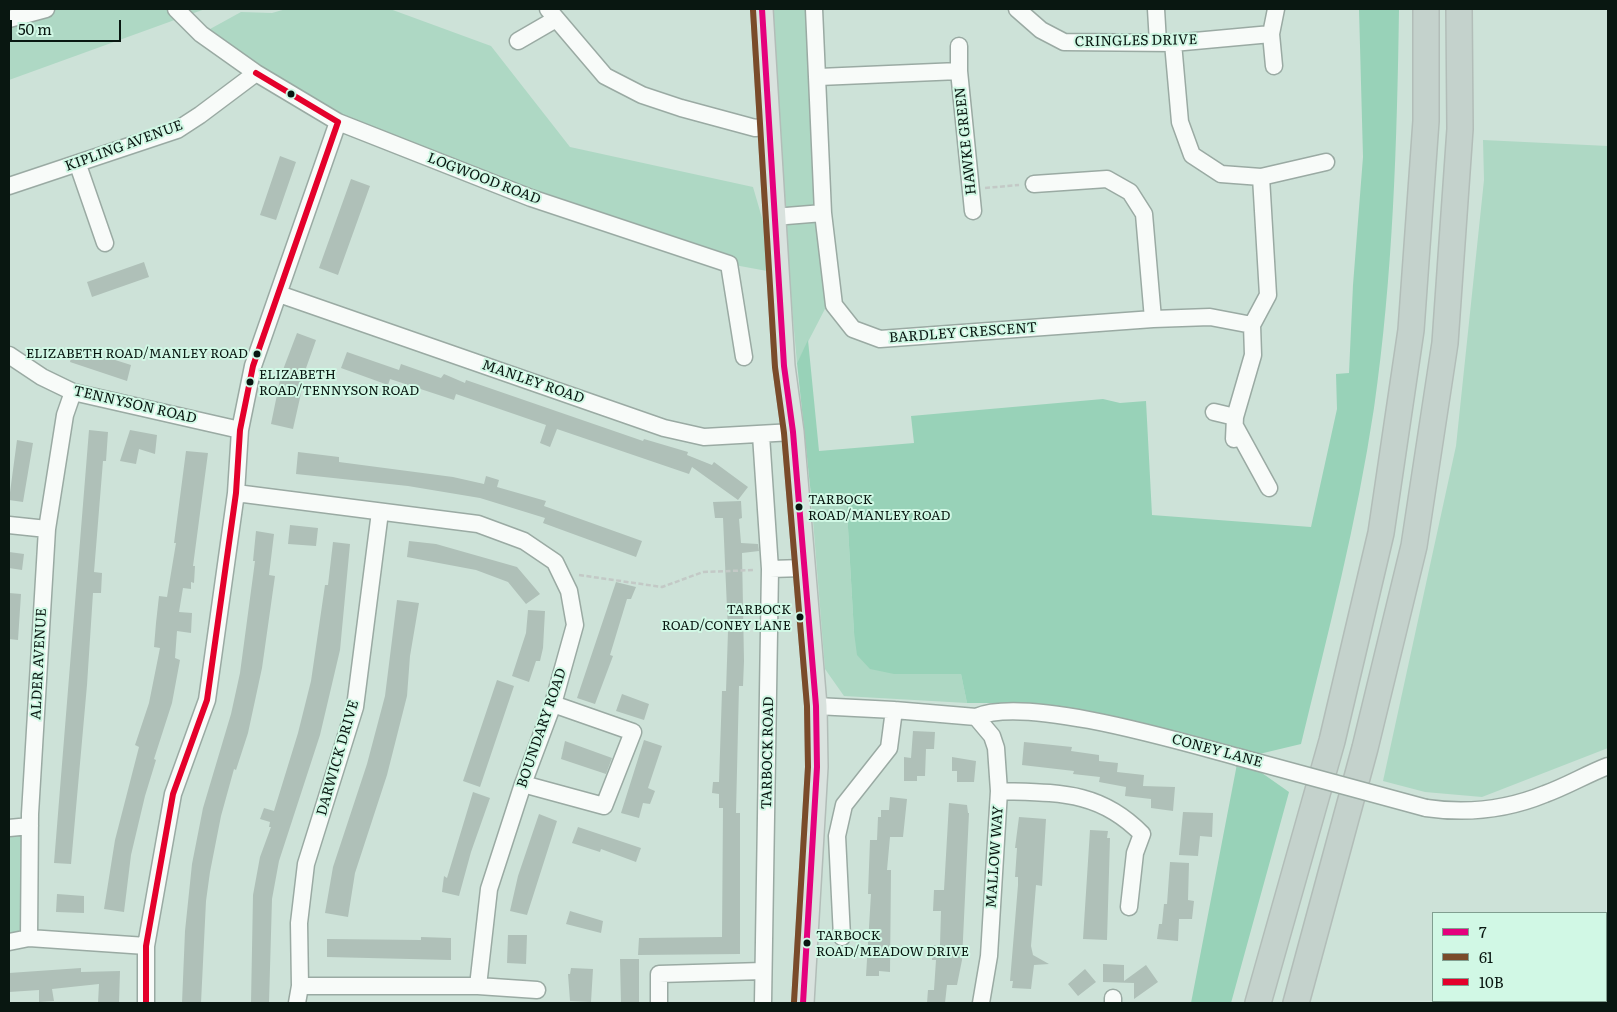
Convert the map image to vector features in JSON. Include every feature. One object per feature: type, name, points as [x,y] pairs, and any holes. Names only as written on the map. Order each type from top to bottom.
[{"type":"highway","points":[[1258,1003],[1332,741],[1381,533],[1411,330],[1426,121],[1426,9]]},
{"type":"highway","points":[[1296,1003],[1365,748],[1414,546],[1445,343],[1460,129],[1459,9]]},
{"type":"main road","points":[[762,9],[784,366],[793,432],[816,706],[816,767],[803,1003]]},
{"type":"street","points":[[9,19],[46,9]]},
{"type":"street","name":"LOGWOOD ROAD","points":[[176,9],[201,34],[256,73],[338,122],[531,198],[730,264],[744,357]]},
{"type":"street","name":"BARDLEY CRESCENT","points":[[814,9],[819,77],[823,213],[834,305],[853,330],[880,339],[1153,319],[1210,317],[1252,324]]},
{"type":"street","name":"CRINGLES DRIVE","points":[[1017,9],[1041,30],[1064,42],[1165,43],[1271,34]]},
{"type":"street","points":[[1156,9],[1165,43],[1180,122],[1192,156],[1221,174],[1261,177],[1326,162]]},
{"type":"street","points":[[1274,66],[1271,34],[1276,9]]},
{"type":"street","points":[[518,41],[552,14],[605,76],[634,91],[681,108],[755,128],[769,126]]},
{"type":"street","name":"HAWKE GREEN","points":[[959,46],[959,70],[973,211]]},
{"type":"street","name":"HAWKE GREEN","points":[[819,77],[959,70]]},
{"type":"street","name":"KIPLING AVENUE","points":[[9,186],[78,165],[177,130],[256,73]]},
{"type":"street","points":[[146,1003],[146,946],[173,794],[207,700],[236,493],[240,430],[253,366],[338,122]]},
{"type":"street","points":[[78,165],[105,243]]},
{"type":"street","points":[[1234,427],[1253,355],[1252,324],[1268,294],[1261,177]]},
{"type":"street","points":[[1034,184],[1106,179],[1130,192],[1144,214],[1153,319]]},
{"type":"street","points":[[774,217],[823,213]]},
{"type":"street","name":"MANLEY ROAD","points":[[279,294],[664,428],[704,437],[793,432]]},
{"type":"street","name":"TENNYSON ROAD","points":[[9,355],[42,378],[73,392],[240,430]]},
{"type":"street","name":"ALDER AVENUE","points":[[29,938],[30,826],[48,529],[65,415],[73,392]]},
{"type":"street","points":[[1214,412],[1234,427],[1268,488]]},
{"type":"street","name":"TARBOCK ROAD","points":[[761,435],[770,569],[763,1003]]},
{"type":"street","name":"BOUNDARY ROAD","points":[[236,493],[478,524],[524,541],[555,562],[568,591],[574,625],[553,704],[523,784],[490,889],[478,986]]},
{"type":"street","name":"DARWICK DRIVE","points":[[297,1003],[300,986],[299,923],[306,864],[355,707],[380,512]]},
{"type":"street","points":[[9,525],[48,529]]},
{"type":"street","points":[[770,569],[804,568]]},
{"type":"street","points":[[523,784],[604,806],[633,732],[553,704]]},
{"type":"street","name":"CONEY LANE","points":[[816,706],[976,717],[988,712],[1003,710],[1099,722],[1238,756],[1426,808],[1464,812],[1502,808],[1546,794],[1608,766]]},
{"type":"street","points":[[842,937],[837,836],[844,804],[889,748],[894,710]]},
{"type":"street","name":"MALLOW WAY","points":[[976,717],[992,736],[996,748],[999,791],[988,956],[981,1003]]},
{"type":"street","points":[[999,791],[1071,794],[1125,816],[1142,834],[1135,854],[1129,906]]},
{"type":"street","points":[[9,828],[30,826]]},
{"type":"street","points":[[9,942],[29,938],[146,946]]},
{"type":"street","points":[[659,1003],[659,974],[763,971]]},
{"type":"street","points":[[300,986],[478,986],[537,990]]},
{"type":"path","points":[[971,190],[1034,184]]},
{"type":"path","points":[[560,573],[662,587],[703,572],[770,569]]},
{"type":"green space","points":[[9,9],[205,9],[9,80]]},
{"type":"green space","points":[[286,9],[390,9],[491,46],[570,147],[753,187],[778,273],[729,264],[338,122],[201,34],[241,12],[272,13]]},
{"type":"green space","points":[[765,9],[811,9],[827,305],[797,363]]},
{"type":"green space","points":[[1359,9],[1399,9],[1397,109],[1390,259],[1386,309],[1367,451],[1341,577],[1301,744],[1255,755],[1102,717],[1008,703],[967,703],[961,674],[894,674],[870,669],[857,655],[846,493],[811,495],[797,363],[808,340],[819,451],[914,443],[911,416],[1103,399],[1120,403],[1146,401],[1152,515],[1311,527],[1337,409],[1336,374],[1349,373],[1353,285],[1363,157]]},
{"type":"green space","points":[[1483,140],[1608,146],[1608,748],[1482,797],[1425,792],[1383,781],[1456,446],[1484,180]]},
{"type":"green space","points":[[846,493],[854,632],[894,674],[961,674],[967,703],[844,696],[825,669],[811,495]]},
{"type":"green space","points":[[1237,764],[1252,766],[1289,792],[1231,1003],[1191,1003]]},
{"type":"green space","points":[[30,826],[29,938],[9,944],[9,829]]},
{"type":"building","points":[[280,156],[296,162],[276,220],[260,215]]},
{"type":"building","points":[[351,179],[370,186],[338,275],[319,268]]},
{"type":"building","points":[[144,262],[149,277],[92,297],[87,282]]},
{"type":"building","points":[[297,333],[316,340],[299,388],[302,389],[293,429],[271,424],[281,375]]},
{"type":"building","points":[[74,347],[131,365],[127,381],[70,362]]},
{"type":"building","points":[[347,352],[399,370],[401,364],[441,378],[444,374],[465,383],[466,380],[643,441],[644,439],[688,452],[687,455],[712,465],[714,462],[748,487],[738,500],[692,467],[689,474],[557,429],[550,447],[540,443],[546,425],[456,394],[454,400],[390,379],[388,385],[341,368]]},
{"type":"building","points":[[89,430],[108,432],[106,461],[103,461],[94,572],[102,573],[101,593],[93,593],[71,864],[54,863]]},
{"type":"building","points":[[130,430],[157,435],[155,454],[139,449],[136,464],[120,461]]},
{"type":"building","points":[[17,440],[33,443],[23,502],[9,500]]},
{"type":"building","points":[[186,451],[208,453],[193,566],[195,566],[194,583],[191,582],[191,589],[183,588],[179,612],[192,613],[191,633],[177,631],[175,658],[180,660],[172,703],[154,759],[156,760],[131,855],[124,912],[104,909],[115,840],[139,747],[135,745],[149,703],[160,648],[154,647],[159,596],[167,597],[176,543],[174,543]]},
{"type":"building","points":[[298,452],[339,457],[339,462],[453,477],[484,484],[486,476],[499,480],[497,487],[546,501],[544,506],[642,541],[636,557],[543,523],[545,518],[480,498],[408,486],[296,474]]},
{"type":"building","points":[[741,501],[742,518],[739,519],[741,543],[758,544],[759,551],[742,553],[744,661],[743,686],[739,686],[736,813],[740,813],[740,954],[638,955],[639,938],[722,937],[723,808],[719,808],[719,794],[712,793],[713,782],[719,782],[722,691],[726,691],[728,631],[723,518],[715,518],[713,502]]},
{"type":"building","points":[[290,525],[318,528],[316,546],[288,544]]},
{"type":"building","points":[[256,531],[274,534],[269,575],[275,576],[262,668],[248,733],[236,770],[234,769],[221,816],[210,872],[206,901],[201,1003],[182,1003],[185,931],[192,864],[203,808],[231,714],[240,673],[255,561],[253,561]]},
{"type":"building","points":[[409,541],[436,544],[517,567],[540,594],[526,604],[508,582],[476,570],[407,557]]},
{"type":"building","points":[[333,542],[350,544],[340,650],[320,735],[279,861],[272,899],[269,1003],[251,1003],[253,895],[260,857],[271,827],[269,827],[270,822],[260,819],[264,808],[274,811],[298,733],[311,681],[325,585],[328,585]]},
{"type":"building","points":[[9,552],[24,554],[22,570],[9,568]]},
{"type":"building","points":[[616,582],[636,587],[631,599],[627,599],[610,655],[613,656],[595,704],[577,698]]},
{"type":"building","points":[[9,593],[21,594],[18,640],[9,639]]},
{"type":"building","points":[[397,600],[419,603],[410,656],[407,696],[387,775],[355,873],[348,917],[325,913],[333,867],[367,764],[385,696]]},
{"type":"building","points":[[528,610],[545,611],[543,648],[540,661],[536,661],[529,682],[512,676],[526,633]]},
{"type":"building","points":[[497,680],[514,686],[480,787],[463,781]]},
{"type":"building","points":[[622,694],[649,704],[644,720],[616,711]]},
{"type":"building","points":[[913,731],[935,732],[934,749],[926,749],[925,776],[917,776],[917,781],[904,781],[904,757],[911,758]]},
{"type":"building","points":[[644,740],[662,746],[648,788],[655,791],[650,804],[643,803],[639,818],[621,813]]},
{"type":"building","points":[[565,741],[612,758],[606,774],[561,759]]},
{"type":"building","points":[[1024,742],[1072,747],[1071,751],[1099,755],[1099,761],[1118,763],[1117,772],[1144,775],[1143,786],[1175,787],[1173,811],[1151,808],[1151,799],[1125,796],[1126,787],[1099,782],[1100,777],[1073,774],[1074,771],[1022,765]]},
{"type":"building","points":[[952,757],[976,761],[974,782],[957,782],[957,771],[952,771]]},
{"type":"building","points":[[473,792],[490,798],[471,852],[459,896],[442,892],[444,876],[447,878]]},
{"type":"building","points":[[890,797],[907,799],[903,837],[890,837],[887,870],[891,870],[890,972],[879,971],[879,976],[866,976],[871,894],[868,894],[870,840],[877,840],[878,817],[881,817],[881,810],[889,810]]},
{"type":"building","points":[[949,803],[967,805],[969,813],[962,960],[957,985],[947,985],[945,1003],[927,1003],[928,990],[934,990],[936,960],[932,960],[934,945],[940,945],[941,911],[933,911],[934,890],[944,890]]},
{"type":"building","points":[[1183,812],[1213,813],[1212,837],[1200,836],[1198,856],[1179,855]]},
{"type":"building","points":[[539,814],[557,821],[527,915],[510,911],[518,876]]},
{"type":"building","points":[[1019,817],[1046,819],[1042,886],[1036,885],[1031,946],[1033,955],[1049,964],[1034,965],[1031,989],[1012,988],[1013,981],[1010,981],[1018,885],[1018,877],[1015,877],[1017,848],[1015,848]]},
{"type":"building","points":[[578,827],[641,848],[636,862],[601,849],[600,852],[572,843]]},
{"type":"building","points":[[1090,830],[1108,831],[1107,838],[1110,838],[1107,940],[1083,939]]},
{"type":"building","points":[[1170,862],[1189,863],[1188,900],[1194,901],[1192,919],[1179,919],[1178,941],[1157,939],[1159,924],[1162,924],[1164,904],[1167,904]]},
{"type":"building","points":[[57,894],[84,896],[84,913],[56,912]]},
{"type":"building","points":[[570,911],[603,921],[601,933],[566,924]]},
{"type":"building","points":[[508,935],[527,935],[526,964],[507,963]]},
{"type":"building","points":[[421,937],[451,938],[451,960],[327,957],[327,939],[421,940]]},
{"type":"building","points":[[620,959],[639,959],[639,1003],[621,1003]]},
{"type":"building","points":[[1103,964],[1124,965],[1124,981],[1146,965],[1158,982],[1134,999],[1134,983],[1103,982]]},
{"type":"building","points":[[81,968],[81,972],[120,971],[119,1003],[98,1003],[99,984],[52,989],[54,1001],[39,1002],[39,990],[9,992],[9,973]]},
{"type":"building","points":[[571,968],[593,969],[591,1002],[570,1001],[568,974],[570,974]]},
{"type":"building","points":[[1085,969],[1096,982],[1078,996],[1068,984]]},
{"type":"transit line","name":"7","points":[[762,9],[784,366],[793,432],[816,706],[817,767],[803,1003]]},
{"type":"transit line","name":"61","points":[[753,10],[775,367],[784,433],[807,706],[808,767],[794,1002]]},
{"type":"transit line","name":"10B","points":[[256,73],[338,122]]},
{"type":"transit line","name":"10B","points":[[146,1003],[146,946],[173,794],[207,700],[236,493],[240,430],[253,366],[338,122]]},
{"type":"place","name":"ELIZABETH ROAD/MANLEY ROAD","points":[[257,354]]},
{"type":"place","name":"ELIZABETH ROAD/TENNYSON ROAD","points":[[250,382]]},
{"type":"place","name":"TARBOCK ROAD/MANLEY ROAD","points":[[799,507]]},
{"type":"place","name":"TARBOCK ROAD/CONEY LANE","points":[[800,617]]},
{"type":"place","name":"TARBOCK ROAD/MEADOW DRIVE","points":[[807,943]]}]
